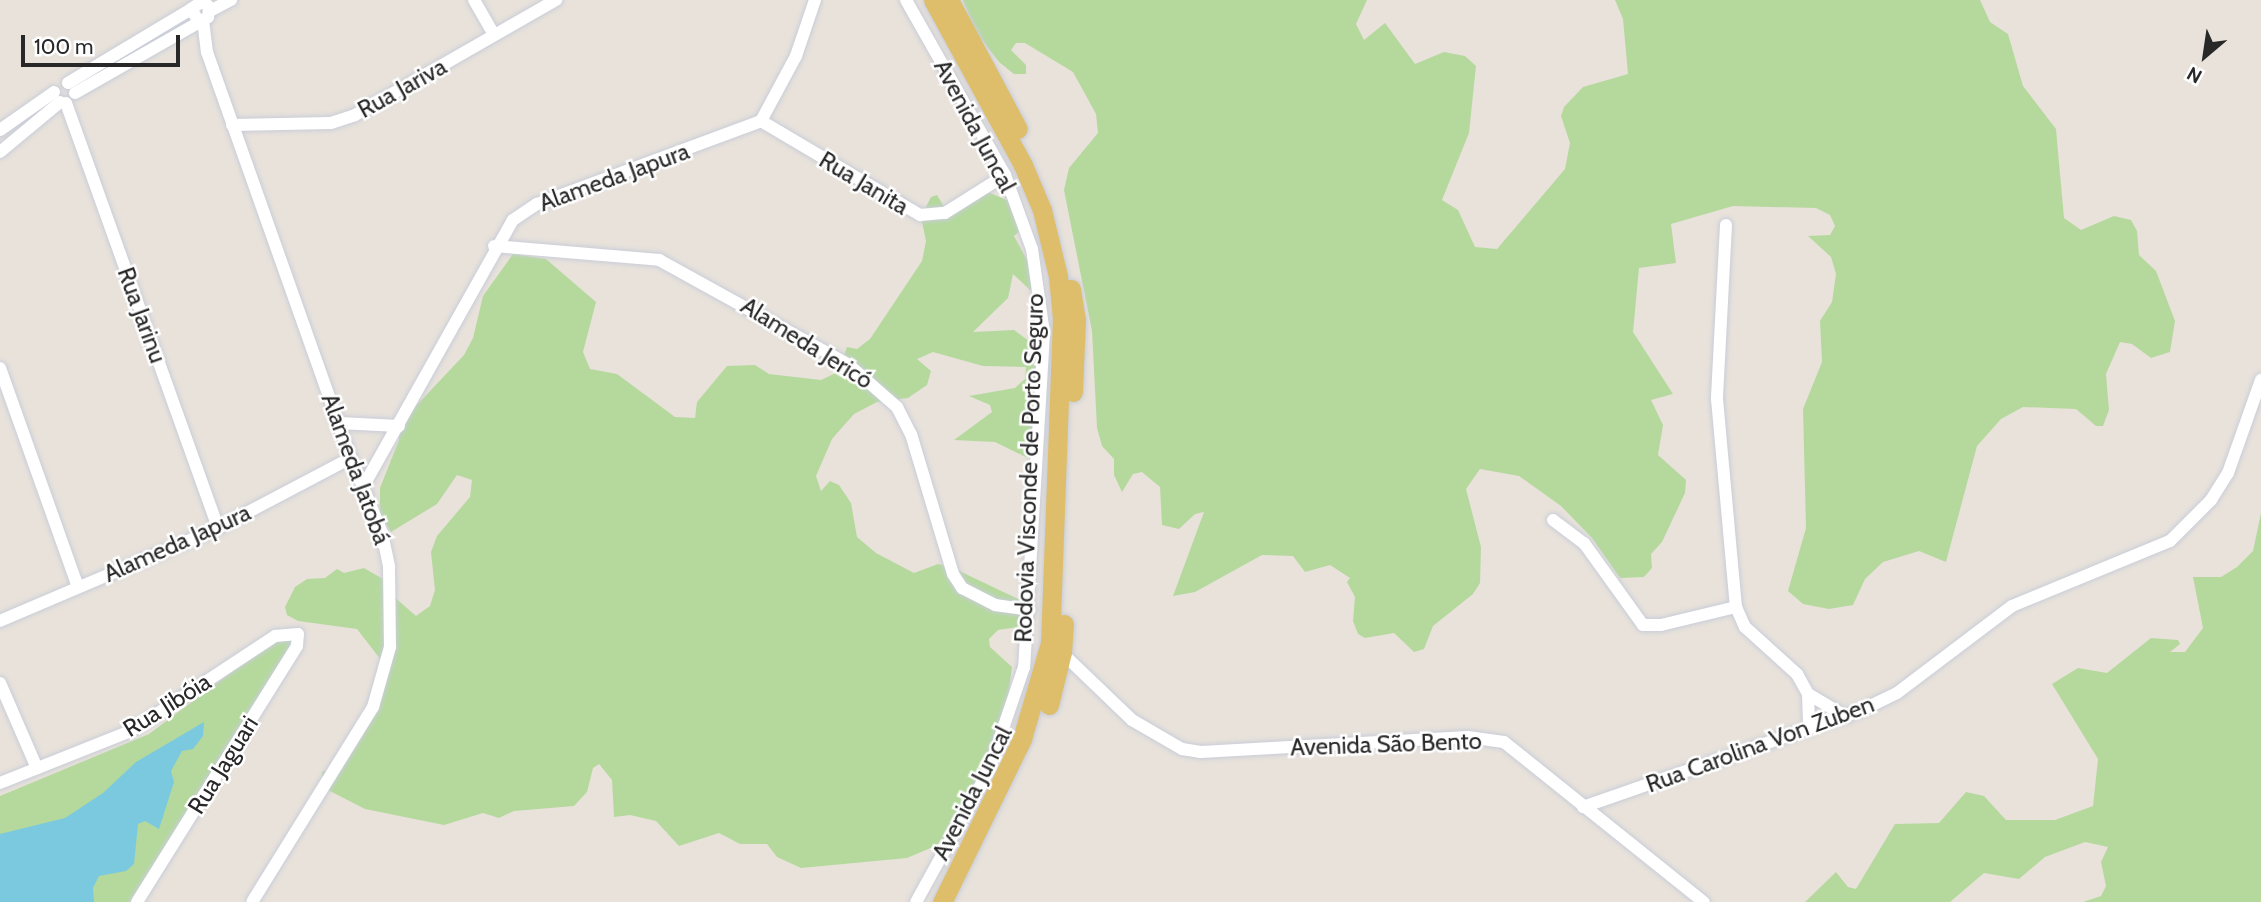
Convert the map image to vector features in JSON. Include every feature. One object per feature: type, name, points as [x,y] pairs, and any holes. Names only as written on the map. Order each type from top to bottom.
[{"type":"main road","name":"Rodovia Visconde de Porto Seguro","points":[[933,0],[1023,165],[1042,210],[1058,276],[1061,330],[1056,648],[1023,739],[942,902]]},
{"type":"main road","name":"Rodovia Visconde de Porto Seguro","points":[[949,0],[1045,182],[1069,274],[1076,319],[1056,648],[1035,742],[957,902]]},
{"type":"street","points":[[0,130],[65,95],[202,10],[230,0]]},
{"type":"street","points":[[474,0],[494,34]]},
{"type":"street","name":"Rua Jariva","points":[[232,124],[331,123],[355,115],[556,0]]},
{"type":"street","points":[[761,121],[796,56],[815,0]]},
{"type":"street","name":"Avenida Juncal","points":[[906,0],[1005,175],[1032,249],[1043,311],[1030,610],[1024,667],[1005,735],[916,902]]},
{"type":"street","name":"Alameda Jatobá","points":[[202,10],[207,52],[351,458],[382,533],[389,567],[390,647],[383,676],[356,738],[252,902]]},
{"type":"street","points":[[0,152],[65,95]]},
{"type":"street","name":"Rua Jarinu","points":[[65,95],[218,528]]},
{"type":"street","name":"Rua Janita","points":[[761,121],[920,215],[945,214],[1005,175]]},
{"type":"street","name":"Alameda Japura","points":[[363,486],[399,426],[494,246],[513,220],[537,204],[761,121]]},
{"type":"street","points":[[1726,225],[1717,399],[1736,607],[1745,627],[1783,657],[1808,694],[1847,717]]},
{"type":"street","name":"Alameda Jericó","points":[[494,246],[659,260],[849,365],[897,407],[911,434],[953,574],[962,588],[995,606],[1030,610]]},
{"type":"street","points":[[0,368],[78,587]]},
{"type":"street","name":"Rua Carolina Von Zuben","points":[[1583,807],[1847,717],[1897,692],[2012,606],[2170,541],[2204,508],[2228,473],[2261,380]]},
{"type":"street","points":[[339,422],[399,426]]},
{"type":"street","name":"Alameda Japura","points":[[0,621],[218,528],[351,458]]},
{"type":"street","points":[[1553,520],[1584,543],[1643,625],[1669,624],[1736,607]]},
{"type":"street","name":"Rua Jibóia","points":[[0,783],[131,731],[275,636],[289,632]]},
{"type":"street","name":"Rua Jaguari","points":[[137,902],[297,646],[300,637],[289,632]]},
{"type":"street","name":"Avenida São Bento","points":[[1056,648],[1132,720],[1182,749],[1492,739],[1513,748],[1704,902]]},
{"type":"street","points":[[0,683],[37,768]]},
{"type":"street","points":[[1808,694],[1809,728]]},
{"type":"green space","points":[[963,0],[1367,0],[1356,24],[1364,40],[1385,23],[1415,64],[1444,52],[1465,56],[1476,66],[1469,133],[1442,200],[1458,210],[1475,247],[1497,249],[1565,169],[1570,143],[1561,116],[1564,107],[1583,87],[1628,74],[1623,19],[1615,0],[1980,0],[1990,22],[2008,34],[2023,86],[2056,129],[2064,218],[2081,230],[2114,216],[2131,220],[2137,231],[2139,255],[2156,271],[2175,321],[2170,352],[2151,358],[2132,344],[2120,342],[2106,374],[2109,410],[2103,426],[2096,426],[2076,409],[2023,407],[2001,419],[1977,446],[1946,562],[1919,551],[1883,562],[1865,579],[1853,605],[1829,609],[1803,604],[1788,591],[1806,528],[1803,409],[1822,362],[1820,321],[1832,302],[1836,274],[1831,257],[1808,236],[1830,235],[1835,226],[1830,215],[1816,208],[1733,206],[1671,224],[1676,263],[1639,268],[1633,332],[1673,394],[1651,400],[1663,425],[1658,455],[1686,480],[1685,493],[1662,542],[1651,554],[1652,568],[1644,577],[1620,578],[1592,538],[1561,506],[1519,476],[1480,469],[1466,489],[1481,547],[1480,583],[1473,594],[1433,626],[1424,649],[1414,652],[1394,633],[1365,638],[1358,634],[1353,621],[1355,597],[1347,582],[1350,578],[1330,565],[1305,572],[1293,556],[1262,555],[1195,592],[1173,596],[1204,512],[1195,514],[1179,529],[1162,525],[1160,487],[1142,472],[1133,474],[1122,492],[1114,475],[1114,459],[1102,446],[1097,428],[1092,331],[1064,190],[1069,168],[1098,133],[1096,114],[1073,72],[1025,43],[1016,43],[1011,50],[1026,65],[1026,74],[1014,74],[999,62],[975,31]]},
{"type":"green space","points":[[983,190],[1009,201],[1020,231],[1014,236],[1032,269],[1033,287],[1030,290],[1013,274],[1008,298],[973,332],[1014,330],[1041,350],[1037,455],[1028,458],[995,442],[954,440],[992,412],[990,405],[969,396],[1015,388],[1025,379],[1026,367],[983,366],[933,352],[917,359],[931,371],[927,385],[908,398],[877,402],[854,414],[832,439],[816,476],[821,491],[830,481],[839,485],[851,503],[857,537],[876,553],[914,573],[938,564],[951,567],[1022,601],[1024,626],[998,630],[989,639],[990,647],[1012,667],[1004,729],[947,841],[907,858],[801,868],[777,857],[767,844],[740,844],[719,833],[679,846],[656,821],[630,815],[614,817],[612,780],[599,764],[593,768],[587,792],[574,806],[514,811],[499,818],[483,813],[444,825],[365,809],[322,787],[322,772],[343,763],[368,712],[381,660],[357,629],[298,621],[287,615],[285,607],[295,587],[307,579],[325,578],[337,569],[344,573],[364,568],[383,579],[392,595],[416,616],[430,606],[435,590],[431,552],[437,536],[470,497],[472,480],[457,475],[437,504],[391,532],[380,514],[380,488],[399,440],[399,424],[464,355],[473,338],[483,296],[513,254],[546,259],[596,302],[583,352],[590,369],[617,374],[675,417],[695,418],[697,402],[727,366],[755,365],[769,374],[821,380],[838,372],[847,347],[857,349],[870,339],[922,261],[926,241],[921,217],[931,197],[937,195],[946,210]]},
{"type":"green space","points":[[2261,513],[2261,902],[2083,902],[2101,896],[2106,886],[2101,862],[2108,847],[2085,842],[2045,857],[2019,879],[1984,873],[1950,902],[1805,902],[1836,872],[1848,887],[1856,889],[1895,824],[1939,823],[1966,792],[1984,796],[2006,820],[2055,820],[2093,806],[2098,759],[2052,684],[2078,668],[2107,673],[2151,638],[2178,640],[2180,644],[2170,652],[2185,652],[2203,628],[2193,577],[2221,577],[2237,567],[2253,551]]},
{"type":"green space","points":[[280,636],[295,642],[133,902],[0,902],[0,796],[149,734]]},
{"type":"water","points":[[204,722],[203,736],[193,749],[182,751],[171,771],[174,782],[159,829],[145,821],[138,824],[134,864],[126,871],[99,876],[93,888],[94,902],[0,902],[0,834],[65,818],[103,793],[136,762]]}]
